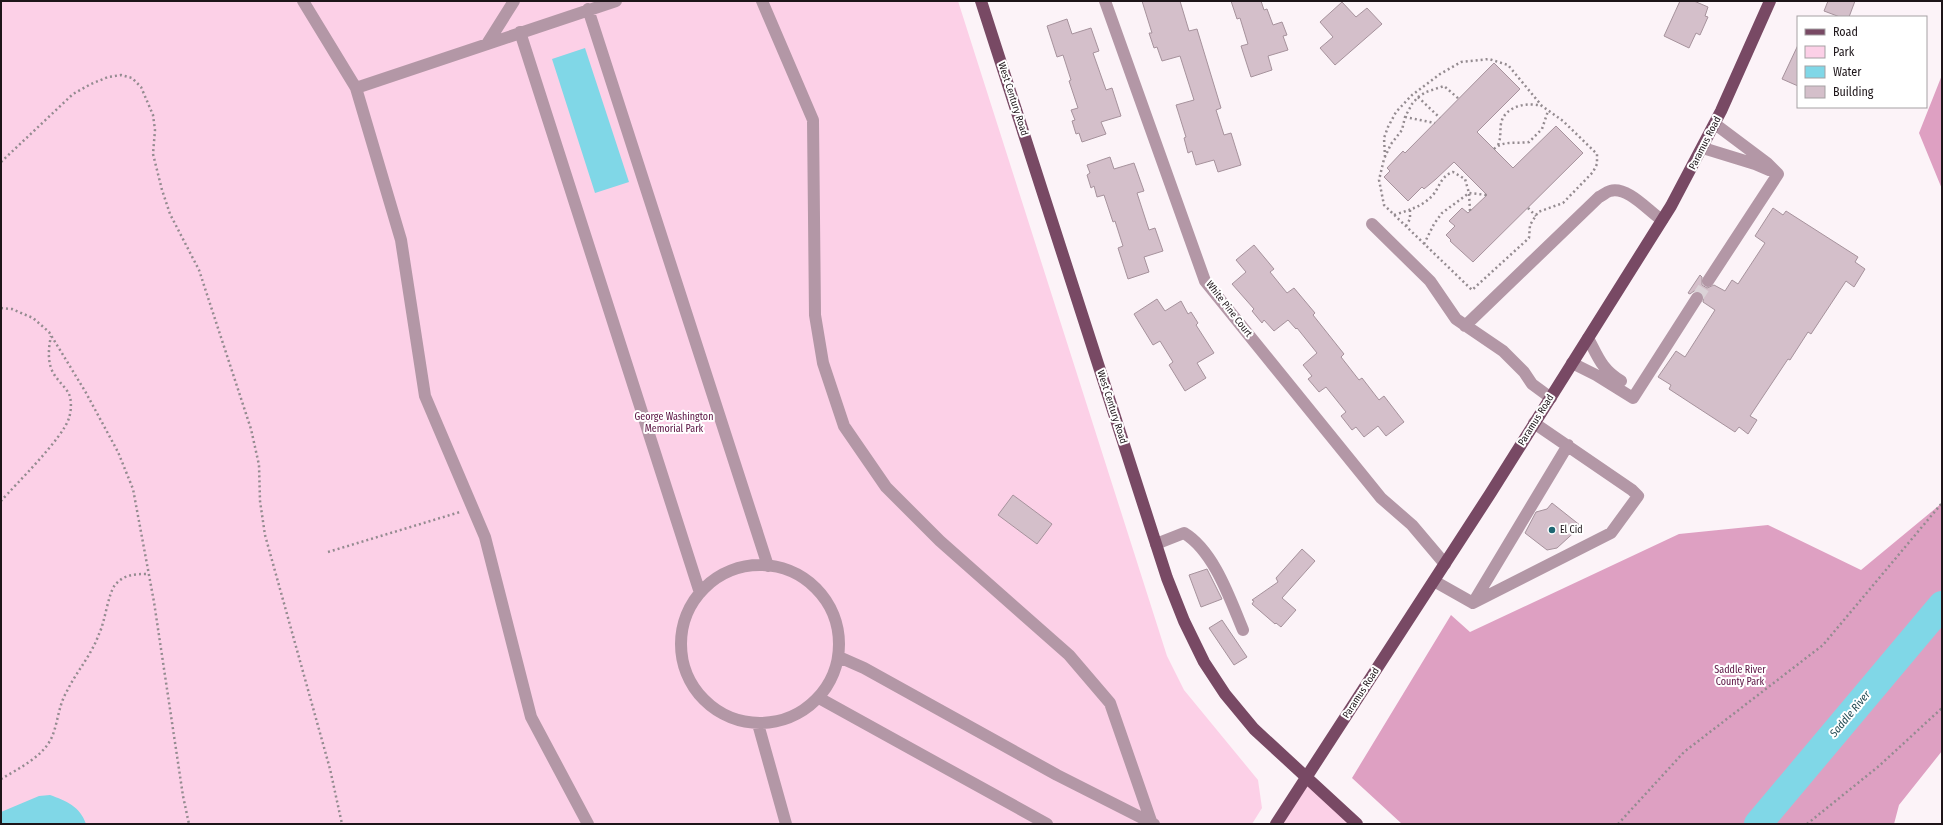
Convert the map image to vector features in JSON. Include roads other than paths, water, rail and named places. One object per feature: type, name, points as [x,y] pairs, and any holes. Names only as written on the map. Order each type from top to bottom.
[{"type":"main road","name":"West Century Road","points":[[981,1],[1167,578],[1184,621],[1204,662],[1225,694],[1254,729],[1308,777],[1357,824]]},
{"type":"main road","name":"Paramus Road","points":[[1276,824],[1308,777],[1445,564],[1662,220],[1715,124],[1770,1]]},
{"type":"street","points":[[303,1],[356,88],[401,240],[425,396],[486,537],[531,717],[588,824]]},
{"type":"street","points":[[487,44],[514,1]]},
{"type":"street","points":[[356,88],[588,9],[616,1]]},
{"type":"street","points":[[762,1],[813,120],[815,315],[823,363],[844,426],[886,487],[940,541],[1070,655],[1110,703],[1153,824]]},
{"type":"street","name":"White Pine Court","points":[[1105,1],[1205,281],[1381,498],[1412,525],[1445,564]]},
{"type":"street","points":[[588,9],[768,566]]},
{"type":"street","points":[[520,32],[700,593]]},
{"type":"street","points":[[1715,124],[1750,149],[1778,174]]},
{"type":"street","points":[[1703,148],[1755,164],[1778,174]]},
{"type":"street","points":[[1708,281],[1778,174]]},
{"type":"street","points":[[1465,326],[1599,198],[1610,191],[1629,194],[1651,213],[1662,220]]},
{"type":"street","points":[[1372,224],[1430,280],[1450,312],[1465,326],[1486,338],[1503,351],[1524,372],[1532,384],[1550,398]]},
{"type":"street","points":[[1636,394],[1697,298]]},
{"type":"street","points":[[1588,338],[1602,365],[1610,374],[1636,394]]},
{"type":"street","points":[[1572,363],[1636,394]]},
{"type":"street","points":[[1473,603],[1610,533],[1638,496],[1632,490],[1568,445],[1534,423]]},
{"type":"street","points":[[1473,603],[1568,445]]},
{"type":"street","points":[[1156,544],[1184,533],[1194,539],[1223,581],[1243,630]]},
{"type":"street","points":[[768,566],[799,575],[823,596],[837,625],[839,657],[832,679],[819,698],[792,718],[758,724],[729,718],[704,701],[688,676],[681,648],[685,618],[700,593],[719,576],[743,567],[768,566]]},
{"type":"street","points":[[1434,581],[1473,603]]},
{"type":"street","points":[[839,657],[864,668],[1058,775],[1153,824]]},
{"type":"street","points":[[819,698],[1047,824]]},
{"type":"street","points":[[758,724],[786,824]]},
{"type":"water","points":[[585,48],[629,182],[595,193],[552,59]]},
{"type":"water","points":[[50,795],[67,802],[76,808],[86,824],[1,824],[1,812],[39,796]]},
{"type":"waterway","name":"Saddle River","points":[[1758,824],[1942,605]]},
{"type":"tunnel","points":[[1697,298],[1708,281]]},
{"type":"place","name":"El Cid","points":[[1552,530]]},
{"type":"park label","name":"George Washington Memorial Park","points":[[674,422]]},
{"type":"park label","name":"Saddle River County Park","points":[[1740,676]]}]
